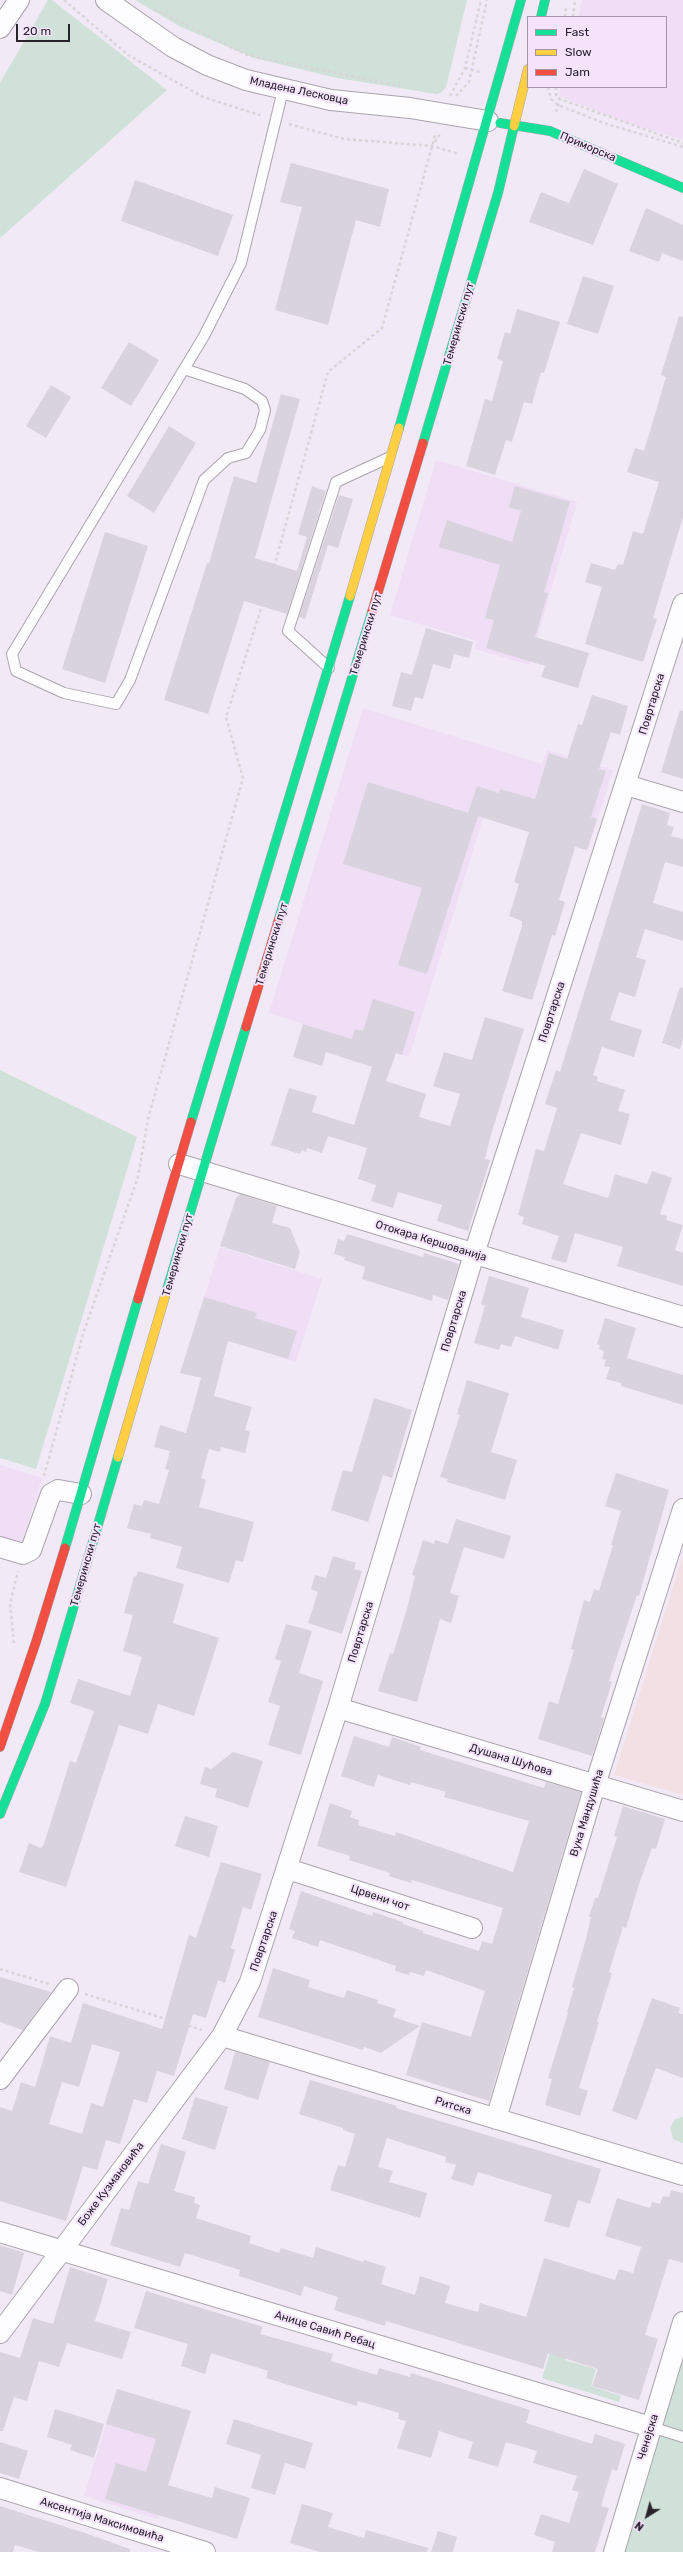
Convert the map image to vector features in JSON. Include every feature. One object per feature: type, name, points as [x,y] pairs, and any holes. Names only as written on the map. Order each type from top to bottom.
[{"type":"main road","points":[[0,1747],[36,1642],[329,668],[488,121],[521,0]]},
{"type":"main road","points":[[541,16],[546,0]]},
{"type":"main road","name":"Темерински пут","points":[[0,1814],[45,1704],[202,1172],[498,193],[527,74]]},
{"type":"main road","name":"Приморска","points":[[488,121],[550,131],[683,188]]},
{"type":"street","points":[[0,28],[19,0]]},
{"type":"street","name":"Младена Лесковца","points":[[106,0],[173,47],[207,65],[246,80],[283,90],[331,100],[440,113],[488,121]]},
{"type":"street","name":"Повртарска","points":[[222,2036],[250,1982],[288,1869],[338,1708],[474,1254],[683,604]]},
{"type":"street","points":[[626,785],[683,802]]},
{"type":"street","name":"Отокара Кершованија","points":[[179,1164],[683,1317]]},
{"type":"street","points":[[0,1547],[23,1554],[31,1550],[35,1542],[46,1502],[51,1494],[58,1490],[81,1494]]},
{"type":"street","name":"Вука Мандушића","points":[[496,2119],[595,1785],[683,1509]]},
{"type":"street","name":"Душана Шућова","points":[[338,1708],[683,1811]]},
{"type":"street","name":"Црвени чот","points":[[288,1869],[472,1928]]},
{"type":"street","points":[[0,2079],[68,1989]]},
{"type":"street","name":"Ритска","points":[[222,2036],[683,2175]]},
{"type":"street","name":"Боже Кузмановића","points":[[0,2333],[222,2036]]},
{"type":"street","name":"Анице Савић Ребац","points":[[0,2232],[651,2427]]},
{"type":"street","name":"Ченејска","points":[[614,2552],[683,2322]]},
{"type":"street","name":"Аксентија Максимовића","points":[[0,2488],[205,2552]]},
{"type":"lane","points":[[184,369],[245,389],[262,401],[265,410],[260,430],[246,453],[228,458],[204,480],[130,680],[116,704],[64,692],[16,671],[12,654],[184,369],[204,336],[241,263],[283,90]]},
{"type":"lane","points":[[329,668],[288,630],[336,482],[390,458]]},
{"type":"lane","points":[[651,2427],[683,2437]]},
{"type":"path","points":[[440,113],[466,68],[481,0]]},
{"type":"path","points":[[466,68],[472,69],[487,0]]},
{"type":"path","points":[[565,16],[566,0]]},
{"type":"path","points":[[573,16],[575,0]]},
{"type":"path","points":[[147,4],[247,55],[406,88]]},
{"type":"path","points":[[547,88],[555,92],[560,99],[683,143]]},
{"type":"path","points":[[547,88],[551,99],[558,105],[604,123],[683,147]]},
{"type":"path","points":[[555,92],[556,88]]},
{"type":"path","points":[[443,93],[451,94]]},
{"type":"path","points":[[44,1478],[83,1334],[138,1177],[148,1118],[243,778],[226,717],[271,578],[328,372],[382,328],[433,146],[476,160]]},
{"type":"path","points":[[14,1646],[10,1604],[23,1554]]},
{"type":"path","points":[[0,1969],[222,2036]]},
{"type":"shaded area","points":[[582,0],[683,0],[683,140],[625,122],[559,96],[561,88],[667,88],[667,16],[578,16]]},
{"type":"shaded area","points":[[436,460],[577,502],[529,665],[475,649],[477,641],[390,615]]},
{"type":"shaded area","points":[[363,708],[542,764],[547,750],[613,770],[588,850],[483,818],[409,1057],[269,1013]]},
{"type":"shaded area","points":[[220,1247],[322,1279],[296,1362],[194,1330]]},
{"type":"shaded area","points":[[0,1465],[42,1478],[22,1544],[0,1537]]},
{"type":"shaded area","points":[[683,1555],[683,1795],[614,1775]]},
{"type":"shaded area","points":[[117,2389],[191,2411],[158,2519],[84,2496]]},
{"type":"green space","points":[[48,0],[52,0],[167,90],[0,238],[0,83]]},
{"type":"green space","points":[[135,0],[467,0],[446,87],[441,93],[436,94],[337,78],[254,58],[181,27]]},
{"type":"green space","points":[[0,1070],[137,1137],[36,1469],[0,1458]]},
{"type":"green space","points":[[683,2117],[683,2143],[673,2139],[670,2128],[675,2119]]},
{"type":"green space","points":[[555,2336],[571,2342],[565,2360],[596,2369],[591,2386],[621,2396],[619,2402],[542,2378]]},
{"type":"green space","points":[[683,2353],[683,2552],[624,2552]]},
{"type":"building","points":[[291,163],[389,189],[380,227],[356,220],[328,325],[275,310],[302,207],[280,202]]},
{"type":"building","points":[[584,169],[618,184],[593,245],[529,222],[541,192],[569,203]]},
{"type":"building","points":[[135,180],[233,215],[218,256],[121,221]]},
{"type":"building","points":[[646,208],[683,225],[683,261],[662,253],[659,262],[629,251]]},
{"type":"building","points":[[583,276],[614,286],[598,334],[567,324]]},
{"type":"building","points":[[517,309],[560,322],[544,373],[541,372],[532,404],[524,402],[512,442],[506,440],[495,475],[466,466],[485,399],[492,401],[503,361],[497,359],[505,332],[510,334]]},
{"type":"building","points":[[679,316],[683,317],[683,517],[653,618],[657,619],[643,662],[585,644],[602,587],[585,582],[591,563],[615,570],[618,564],[623,565],[633,531],[643,534],[659,482],[627,472],[635,448],[644,451],[666,377],[661,375]]},
{"type":"building","points":[[129,342],[159,360],[131,406],[101,388]]},
{"type":"building","points":[[51,385],[71,397],[46,438],[26,426]]},
{"type":"building","points":[[281,394],[300,399],[255,558],[297,571],[307,537],[298,534],[312,486],[326,491],[287,614],[244,601],[208,714],[164,700],[207,563],[209,563],[234,476],[256,483]]},
{"type":"building","points":[[169,426],[196,443],[154,513],[127,496]]},
{"type":"building","points":[[515,486],[570,502],[544,592],[548,593],[535,637],[589,653],[578,688],[541,677],[545,666],[486,648],[494,620],[485,618],[500,565],[439,547],[447,520],[512,542],[521,511],[509,507]]},
{"type":"building","points":[[339,495],[353,499],[338,548],[328,545],[305,619],[299,617]]},
{"type":"building","points":[[105,532],[148,546],[105,683],[62,669]]},
{"type":"building","points":[[426,628],[473,642],[469,658],[454,654],[450,669],[433,664],[423,699],[415,697],[411,711],[392,706],[401,672],[412,675]]},
{"type":"building","points":[[592,695],[628,706],[620,735],[611,732],[599,769],[606,771],[591,817],[597,819],[587,850],[575,847],[559,900],[565,902],[555,936],[552,935],[532,1000],[502,991],[522,926],[522,921],[509,916],[519,884],[514,882],[529,832],[468,813],[477,786],[499,793],[500,789],[535,799],[549,753],[567,759],[578,724],[582,725]]},
{"type":"building","points":[[680,710],[683,711],[683,779],[661,772]]},
{"type":"building","points":[[368,782],[478,816],[427,974],[398,965],[422,888],[343,864]]},
{"type":"building","points":[[642,804],[670,813],[667,825],[674,827],[671,836],[683,839],[683,867],[665,862],[653,903],[683,912],[683,941],[645,929],[636,957],[646,960],[635,997],[619,992],[610,1020],[642,1030],[634,1057],[602,1047],[593,1075],[598,1077],[597,1081],[625,1090],[618,1111],[630,1114],[621,1145],[581,1133],[563,1184],[608,1198],[615,1174],[647,1184],[652,1171],[672,1178],[660,1214],[667,1216],[666,1220],[683,1225],[675,1250],[683,1253],[683,1286],[617,1266],[623,1247],[575,1233],[566,1263],[551,1259],[559,1236],[522,1224],[524,1217],[518,1215],[536,1149],[544,1151],[557,1108],[545,1104],[556,1070],[560,1072]]},
{"type":"building","points":[[680,987],[683,988],[683,1039],[680,1049],[662,1043]]},
{"type":"building","points":[[373,999],[415,1012],[402,1055],[396,1053],[386,1081],[426,1094],[419,1117],[450,1126],[460,1094],[433,1086],[444,1052],[472,1060],[485,1017],[524,1029],[490,1138],[485,1159],[490,1160],[468,1231],[437,1221],[442,1205],[398,1192],[393,1208],[371,1201],[376,1185],[358,1179],[367,1148],[328,1136],[322,1153],[307,1148],[306,1152],[302,1150],[300,1154],[271,1145],[289,1088],[317,1096],[312,1112],[354,1125],[372,1067],[326,1052],[322,1066],[293,1057],[303,1024],[352,1039],[355,1029],[363,1031]]},
{"type":"building","points":[[240,1194],[277,1206],[272,1223],[290,1228],[300,1252],[295,1269],[220,1246],[236,1198]]},
{"type":"building","points":[[347,1234],[423,1257],[424,1253],[459,1264],[448,1300],[433,1295],[432,1301],[362,1279],[365,1267],[344,1260],[345,1257],[334,1254],[338,1239],[344,1241]]},
{"type":"building","points":[[489,1276],[529,1288],[521,1317],[564,1330],[558,1350],[515,1336],[511,1347],[501,1344],[499,1350],[474,1343],[485,1306],[481,1304]]},
{"type":"building","points":[[204,1297],[257,1313],[255,1318],[297,1331],[288,1359],[228,1341],[214,1396],[252,1407],[245,1430],[250,1432],[245,1453],[221,1447],[220,1452],[209,1449],[201,1478],[206,1480],[199,1507],[254,1522],[243,1562],[236,1560],[229,1583],[176,1568],[182,1547],[150,1538],[151,1534],[127,1528],[134,1504],[142,1506],[144,1500],[159,1504],[169,1470],[165,1469],[170,1451],[154,1447],[160,1425],[186,1433],[201,1378],[180,1373]]},
{"type":"building","points":[[605,1318],[636,1328],[627,1358],[683,1375],[683,1405],[621,1386],[621,1383],[606,1379],[610,1367],[604,1366],[606,1360],[602,1359],[604,1351],[599,1349],[600,1345],[597,1344]]},
{"type":"building","points":[[467,1380],[509,1393],[491,1452],[517,1460],[505,1500],[447,1482],[448,1479],[440,1477],[460,1415],[457,1414]]},
{"type":"building","points":[[374,1398],[412,1410],[392,1478],[383,1475],[368,1522],[331,1510],[343,1470],[352,1472]]},
{"type":"building","points":[[616,1473],[669,1490],[639,1596],[637,1595],[609,1681],[612,1682],[601,1717],[604,1718],[592,1756],[538,1739],[549,1701],[558,1704],[574,1650],[571,1649],[584,1600],[590,1602],[594,1589],[599,1591],[613,1545],[611,1545],[621,1511],[605,1506]]},
{"type":"building","points":[[456,1519],[511,1536],[504,1559],[464,1547],[450,1593],[459,1596],[451,1623],[440,1619],[417,1702],[378,1691],[390,1653],[393,1654],[407,1609],[415,1576],[412,1575],[423,1540],[434,1544],[435,1540],[448,1544]]},
{"type":"building","points":[[333,1556],[356,1563],[354,1569],[362,1571],[342,1634],[308,1623],[318,1592],[311,1589],[315,1575],[326,1578]]},
{"type":"building","points":[[138,1571],[184,1584],[173,1623],[219,1638],[194,1716],[158,1704],[148,1734],[119,1725],[66,1887],[19,1872],[29,1843],[41,1848],[44,1844],[70,1761],[76,1763],[94,1711],[70,1703],[78,1679],[130,1696],[142,1657],[123,1651],[133,1615],[124,1613],[134,1576],[136,1577]]},
{"type":"building","points":[[286,1624],[312,1631],[299,1673],[323,1681],[301,1755],[268,1745],[280,1706],[268,1702],[281,1661],[275,1659]]},
{"type":"building","points":[[354,1736],[389,1747],[392,1737],[421,1747],[420,1750],[544,1788],[546,1782],[581,1792],[489,2101],[406,2075],[422,2022],[471,2037],[485,1991],[426,1970],[424,1976],[410,1972],[409,1975],[395,1971],[396,1966],[320,1940],[318,1947],[292,1938],[295,1931],[289,1929],[301,1891],[372,1916],[373,1912],[403,1922],[403,1924],[423,1931],[423,1933],[479,1951],[482,1941],[492,1944],[503,1908],[412,1880],[411,1883],[389,1876],[390,1873],[349,1860],[350,1856],[317,1846],[330,1803],[352,1811],[350,1817],[359,1820],[358,1825],[395,1836],[396,1832],[513,1872],[529,1821],[444,1797],[446,1792],[411,1782],[410,1785],[378,1775],[374,1787],[341,1776]]},
{"type":"building","points":[[233,1752],[263,1761],[248,1808],[215,1797],[217,1789],[200,1784],[205,1767],[211,1769]]},
{"type":"building","points":[[623,1806],[665,1819],[656,1849],[652,1848],[639,1884],[626,1928],[623,1927],[609,1972],[612,1973],[579,2088],[588,2091],[580,2116],[545,2105],[552,2079],[548,2078],[568,2013],[567,2012],[574,1988],[572,1987],[591,1917],[589,1917],[595,1898],[598,1898],[617,1837],[614,1836]]},
{"type":"building","points":[[185,1816],[218,1826],[209,1857],[175,1846]]},
{"type":"building","points":[[221,1862],[262,1874],[251,1910],[243,1907],[231,1948],[235,1950],[225,1983],[218,1980],[206,2018],[193,2014],[174,2076],[157,2071],[147,2103],[134,2099],[120,2144],[106,2140],[97,2170],[83,2166],[66,2221],[0,2201],[0,2107],[12,2111],[21,2082],[35,2087],[50,2036],[71,2043],[83,2003],[162,2029],[189,1935],[196,1938]],"holes":[[[92,2044],[120,2052],[103,2107],[91,2103],[82,2134],[49,2124],[62,2082],[79,2087]]]},
{"type":"building","points":[[273,1968],[310,1980],[308,1987],[344,1998],[347,1990],[378,2000],[377,2003],[396,2009],[393,2017],[420,2026],[381,2053],[364,2047],[363,2050],[258,2017]]},
{"type":"building","points":[[0,1977],[51,1992],[23,2030],[0,2022]]},
{"type":"building","points":[[652,1998],[680,2008],[678,2013],[683,2014],[683,2078],[656,2068],[637,2120],[612,2111]]},
{"type":"building","points":[[235,2052],[270,2062],[258,2100],[224,2089]]},
{"type":"building","points":[[310,2080],[397,2106],[396,2108],[601,2169],[590,2204],[578,2200],[569,2228],[544,2221],[552,2195],[478,2172],[473,2186],[451,2179],[456,2165],[445,2162],[446,2157],[387,2138],[378,2167],[393,2171],[389,2182],[427,2193],[420,2218],[330,2190],[338,2165],[345,2167],[355,2134],[343,2130],[343,2128],[299,2114]]},
{"type":"building","points":[[195,2097],[228,2107],[215,2150],[182,2139]]},
{"type":"building","points":[[161,2144],[186,2152],[174,2191],[195,2197],[194,2203],[200,2205],[196,2218],[251,2236],[249,2243],[279,2253],[281,2248],[313,2258],[316,2247],[363,2262],[364,2260],[386,2267],[381,2284],[415,2295],[420,2276],[450,2286],[445,2303],[478,2312],[480,2303],[526,2317],[544,2258],[615,2280],[619,2269],[633,2273],[641,2247],[605,2236],[617,2198],[650,2208],[652,2202],[660,2204],[663,2196],[669,2197],[671,2190],[683,2193],[683,2263],[669,2259],[645,2335],[658,2339],[639,2400],[592,2386],[598,2369],[548,2353],[543,2369],[386,2321],[385,2326],[334,2310],[338,2297],[304,2286],[301,2296],[239,2276],[240,2270],[185,2253],[180,2267],[110,2245],[121,2208],[129,2210],[138,2181],[148,2184]]},
{"type":"building","points":[[0,2245],[24,2253],[12,2295],[0,2291]]},
{"type":"building","points":[[70,2267],[108,2279],[95,2321],[131,2332],[122,2359],[67,2343],[59,2367],[39,2361],[27,2401],[14,2397],[3,2431],[0,2431],[0,2352],[20,2358],[33,2318],[53,2324]]},
{"type":"building","points":[[146,2291],[263,2327],[260,2334],[333,2354],[331,2361],[377,2375],[379,2368],[410,2377],[411,2373],[530,2410],[526,2423],[592,2444],[595,2434],[625,2444],[617,2471],[612,2469],[601,2506],[609,2508],[595,2552],[552,2552],[555,2542],[534,2535],[541,2514],[569,2523],[579,2492],[572,2490],[577,2476],[533,2463],[537,2451],[506,2442],[498,2467],[468,2458],[473,2442],[439,2431],[431,2458],[397,2448],[406,2421],[398,2419],[399,2413],[358,2401],[357,2406],[266,2378],[268,2371],[211,2353],[205,2374],[181,2366],[188,2344],[134,2328]]},
{"type":"building","points":[[117,2389],[191,2411],[168,2485],[212,2498],[215,2487],[250,2498],[237,2539],[105,2499],[116,2463],[146,2472],[156,2439],[106,2424]]},
{"type":"building","points":[[55,2409],[104,2424],[94,2458],[70,2450],[72,2445],[47,2437]]},
{"type":"building","points":[[234,2419],[313,2443],[305,2469],[285,2463],[275,2495],[251,2488],[261,2455],[226,2444]]},
{"type":"building","points":[[0,2442],[28,2451],[19,2479],[0,2473]]},
{"type":"building","points":[[302,2504],[333,2513],[328,2527],[364,2538],[366,2530],[428,2548],[427,2552],[320,2552],[290,2543]]},
{"type":"building","points":[[0,2506],[85,2533],[130,2549],[130,2552],[39,2552],[15,2545],[13,2552],[0,2552]]},
{"type":"building","points":[[438,2531],[457,2537],[453,2552],[431,2552]]},
{"type":"traffic: fast","points":[[399,428],[521,0]]},
{"type":"traffic: fast","points":[[541,16],[545,0]]},
{"type":"traffic: fast","points":[[500,123],[550,131],[683,188]]},
{"type":"traffic: fast","points":[[423,443],[498,193],[514,126]]},
{"type":"traffic: fast","points":[[191,1122],[350,596]]},
{"type":"traffic: fast","points":[[279,919],[372,612]]},
{"type":"traffic: fast","points":[[165,1296],[246,1027]]},
{"type":"traffic: fast","points":[[65,1548],[138,1299]]},
{"type":"traffic: fast","points":[[0,1814],[45,1704],[118,1457]]},
{"type":"traffic: slow","points":[[514,126],[527,73]]},
{"type":"traffic: slow","points":[[350,596],[399,428]]},
{"type":"traffic: slow","points":[[118,1457],[165,1296]]},
{"type":"traffic: jam","points":[[372,612],[423,443]]},
{"type":"traffic: jam","points":[[246,1027],[279,919]]},
{"type":"traffic: jam","points":[[138,1299],[191,1122]]},
{"type":"traffic: jam","points":[[0,1747],[36,1642],[65,1548]]}]
